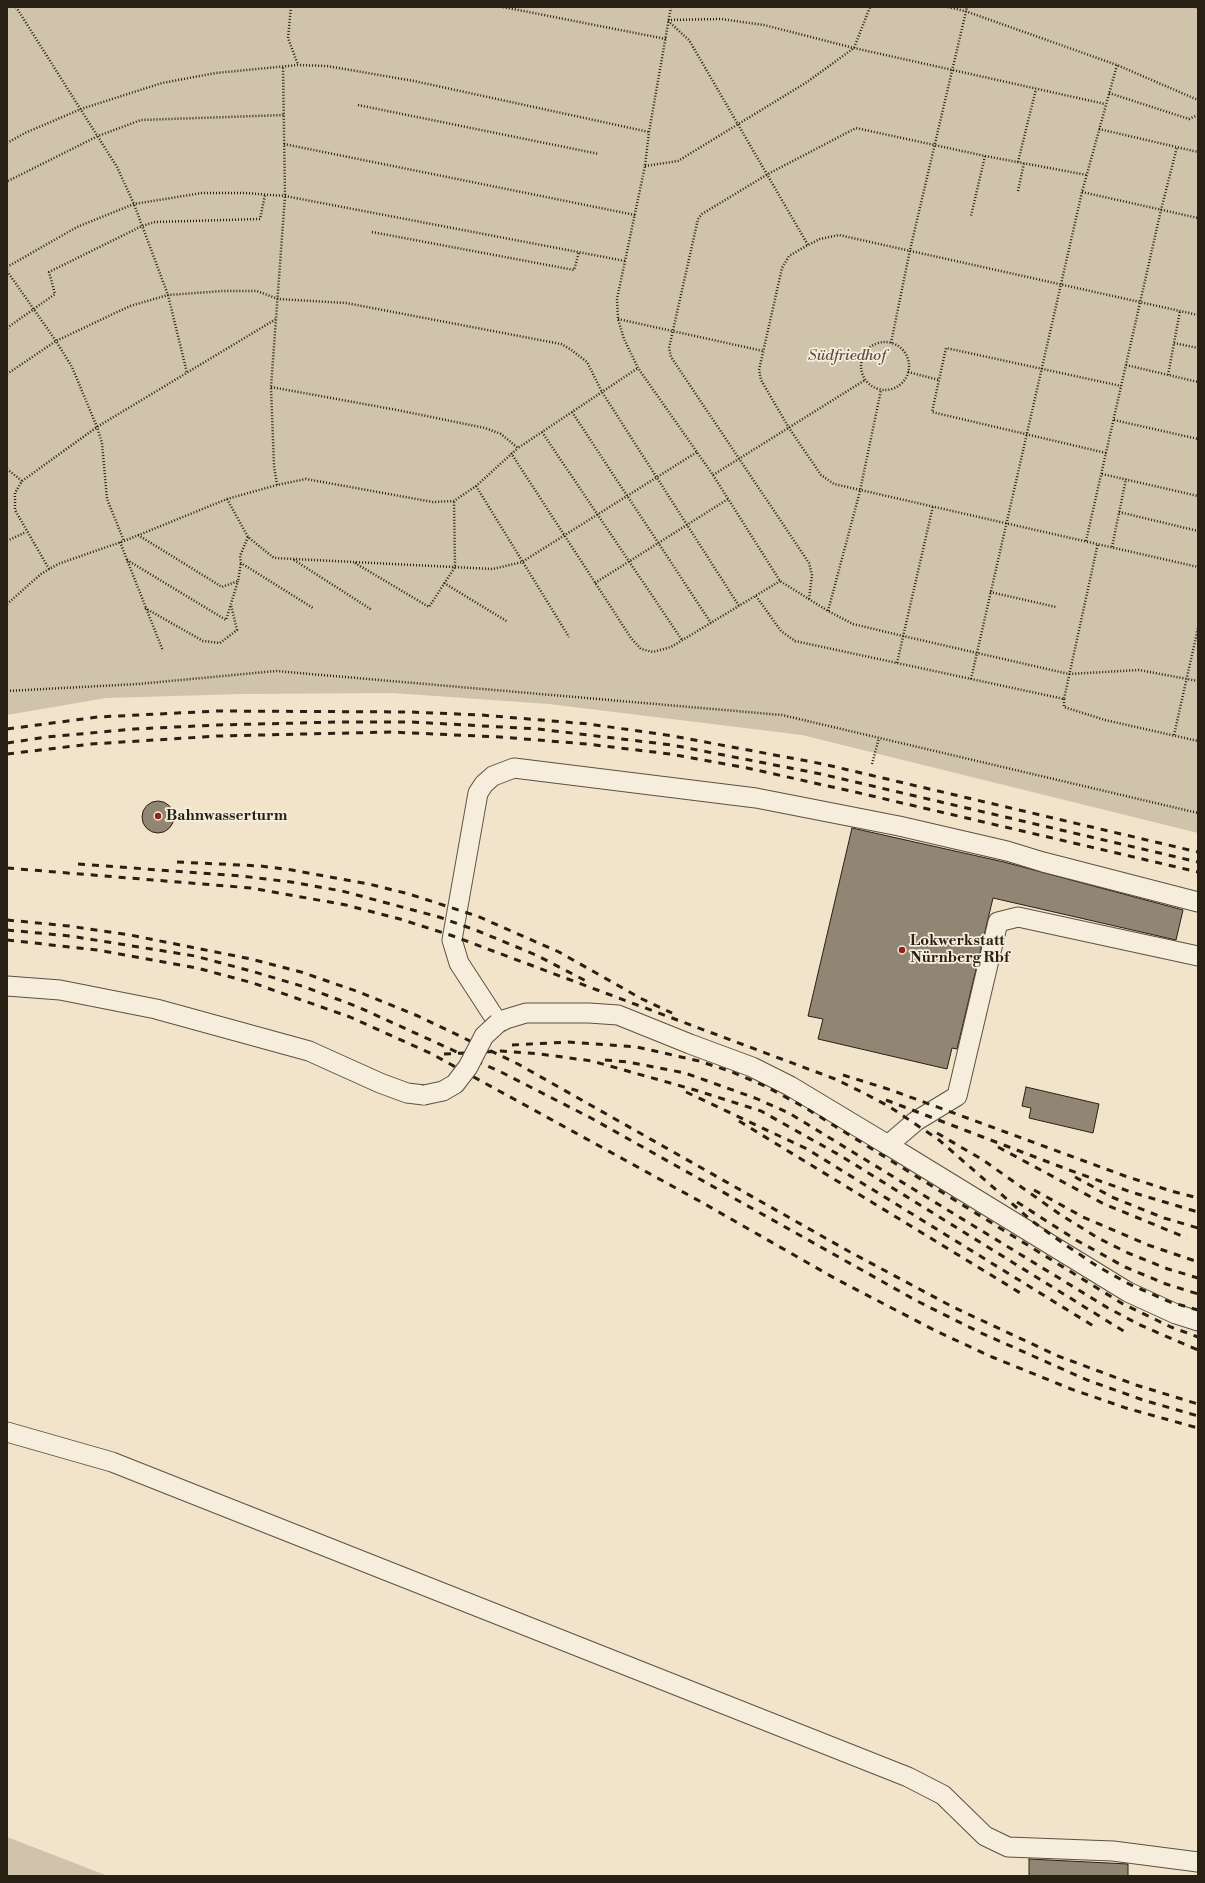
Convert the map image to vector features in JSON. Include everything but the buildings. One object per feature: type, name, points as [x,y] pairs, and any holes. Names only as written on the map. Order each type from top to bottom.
[{"type":"lane","points":[[498,1023],[459,963],[452,940],[478,793],[484,784],[493,776],[514,768],[756,798],[899,826],[1007,851],[1043,862],[1198,902]]},
{"type":"lane","points":[[888,1145],[916,1121],[957,1096],[998,922],[1018,917],[1198,956]]},
{"type":"lane","points":[[7,986],[60,990],[156,1010],[309,1051],[380,1083],[407,1093],[424,1095],[443,1091],[455,1084],[468,1067],[484,1036],[498,1023],[506,1019],[526,1014],[589,1013],[618,1015],[690,1044],[752,1066],[790,1086],[1128,1292],[1176,1314],[1198,1321]]},
{"type":"lane","points":[[7,1432],[112,1462],[908,1777],[943,1795],[985,1836],[1008,1847],[1114,1851],[1198,1862]]},
{"type":"path","points":[[16,7],[118,167],[134,204],[168,295],[187,373]]},
{"type":"path","points":[[291,7],[288,38],[298,64]]},
{"type":"path","points":[[503,7],[666,39]]},
{"type":"path","points":[[671,7],[635,215],[617,299],[618,319],[624,339],[638,368],[713,475],[780,581],[828,611],[853,624],[903,636],[1069,674],[1139,670],[1198,681]]},
{"type":"path","points":[[644,166],[678,161],[807,82],[854,48],[870,7]]},
{"type":"path","points":[[948,7],[965,11],[1117,65],[1198,100]]},
{"type":"path","points":[[891,343],[910,250],[967,7]]},
{"type":"path","points":[[668,20],[721,19],[764,25],[854,48],[1105,104]]},
{"type":"path","points":[[668,20],[689,40],[808,245]]},
{"type":"path","points":[[7,143],[81,109],[162,83],[216,73],[298,64],[328,66],[414,81],[649,132]]},
{"type":"path","points":[[971,679],[1082,192],[1105,104],[1117,65]]},
{"type":"path","points":[[277,485],[274,466],[271,388],[285,196],[283,66]]},
{"type":"path","points":[[1018,162],[1036,89]]},
{"type":"path","points":[[1109,93],[1189,119],[1198,116]]},
{"type":"path","points":[[358,106],[599,154]]},
{"type":"path","points":[[8,181],[98,136],[140,120],[284,115]]},
{"type":"path","points":[[809,599],[812,575],[809,563],[671,357],[669,348],[698,219],[702,214],[768,174],[856,128],[985,156],[1087,175]]},
{"type":"path","points":[[1099,129],[1198,152]]},
{"type":"path","points":[[284,144],[635,215]]},
{"type":"path","points":[[1086,541],[1161,210],[1177,147]]},
{"type":"path","points":[[971,216],[985,156]]},
{"type":"path","points":[[1018,190],[1024,163]]},
{"type":"path","points":[[1082,192],[1198,218]]},
{"type":"path","points":[[7,268],[77,227],[134,204],[202,193],[285,196],[625,261]]},
{"type":"path","points":[[7,328],[55,294],[49,272],[142,226],[155,222],[260,220],[265,195]]},
{"type":"path","points":[[372,232],[574,270],[579,252]]},
{"type":"path","points":[[1198,315],[839,235],[820,239],[789,256],[782,268],[759,370],[761,380],[789,428],[821,475],[834,484],[1198,567]]},
{"type":"path","points":[[7,271],[56,341],[72,367],[97,427],[102,443],[107,500],[124,541]]},
{"type":"path","points":[[7,374],[56,341],[130,306],[168,295],[222,291],[257,291],[278,299],[346,303],[561,344],[587,362],[602,392],[739,606]]},
{"type":"path","points":[[1168,375],[1180,311]]},
{"type":"path","points":[[49,569],[26,532],[15,510],[15,493],[22,481],[97,427],[276,319]]},
{"type":"path","points":[[618,319],[763,351]]},
{"type":"path","points":[[881,342],[891,343],[899,347],[906,354],[909,363],[908,372],[898,387],[890,390],[881,390],[872,387],[865,380],[861,371],[861,361],[865,352],[872,346],[881,342]]},
{"type":"path","points":[[1174,343],[1198,348]]},
{"type":"path","points":[[1106,453],[932,412],[946,348],[1121,386]]},
{"type":"path","points":[[1126,365],[1198,382]]},
{"type":"path","points":[[7,604],[41,574],[58,564],[124,541],[227,499],[277,485],[306,479],[433,502],[454,500],[476,486],[512,452],[638,368]]},
{"type":"path","points":[[908,372],[939,380]]},
{"type":"path","points":[[713,475],[865,380]]},
{"type":"path","points":[[271,388],[397,410],[485,428],[501,434],[518,448]]},
{"type":"path","points":[[828,611],[860,491],[881,390]]},
{"type":"path","points":[[572,412],[711,623]]},
{"type":"path","points":[[1114,420],[1198,439]]},
{"type":"path","points":[[542,432],[682,640]]},
{"type":"path","points":[[512,452],[631,638],[640,649],[653,652],[671,647],[780,581]]},
{"type":"path","points":[[227,499],[248,537],[274,558],[493,569],[522,562],[626,495],[697,452]]},
{"type":"path","points":[[7,470],[22,481]]},
{"type":"path","points":[[1102,474],[1198,496]]},
{"type":"path","points":[[1112,547],[1126,479]]},
{"type":"path","points":[[476,486],[569,637]]},
{"type":"path","points":[[595,582],[728,499]]},
{"type":"path","points":[[355,562],[429,607],[455,567],[454,500]]},
{"type":"path","points":[[897,662],[932,506]]},
{"type":"path","points":[[1119,512],[1198,531]]},
{"type":"path","points":[[7,541],[26,532]]},
{"type":"path","points":[[138,535],[222,587],[238,581]]},
{"type":"path","points":[[127,560],[226,620],[238,581],[241,563],[240,556],[248,537]]},
{"type":"path","points":[[120,542],[163,652]]},
{"type":"path","points":[[1098,543],[1069,674],[1064,707],[1105,720],[1198,741]]},
{"type":"path","points":[[293,560],[372,610]]},
{"type":"path","points":[[241,563],[313,608]]},
{"type":"path","points":[[444,583],[508,622]]},
{"type":"path","points":[[990,592],[1056,607]]},
{"type":"path","points":[[756,596],[781,631],[795,641],[1064,699]]},
{"type":"path","points":[[145,608],[203,641],[220,643],[237,630],[230,604]]},
{"type":"path","points":[[1174,736],[1198,628]]},
{"type":"path","points":[[7,691],[138,684],[276,671],[782,715],[1198,813]]},
{"type":"path","points":[[872,764],[879,738]]},
{"type":"green space","name":"Südfriedhof","points":[[7,7],[1198,7],[1198,833],[802,735],[549,704],[393,693],[242,694],[106,698],[7,715]]},
{"type":"green space","points":[[7,1837],[108,1876],[7,1876]]},
{"type":"railway","points":[[7,729],[98,717],[218,711],[410,712],[481,715],[589,724],[673,736],[823,764],[1198,852]]},
{"type":"railway","points":[[7,743],[47,737],[134,729],[218,725],[412,722],[538,729],[672,745],[821,774],[1198,862]]},
{"type":"railway","points":[[7,754],[91,744],[218,736],[391,732],[500,737],[587,744],[670,754],[747,768],[1198,872]]},
{"type":"railway","points":[[177,862],[260,866],[292,870],[369,884],[409,894],[477,916],[559,952],[642,999],[672,1013]]},
{"type":"railway","points":[[78,864],[241,876],[291,882],[342,891],[439,917],[478,931],[536,955],[590,983]]},
{"type":"railway","points":[[7,868],[251,888],[346,905],[400,919],[453,936],[835,1079],[864,1093],[890,1107],[939,1140],[1032,1221],[1097,1266],[1129,1284],[1170,1302],[1198,1310]]},
{"type":"railway","points":[[7,920],[69,926],[130,935],[251,959],[301,972],[359,992],[418,1016],[518,1064],[850,1252],[953,1307],[1058,1356],[1136,1385],[1198,1404]]},
{"type":"railway","points":[[7,930],[70,936],[195,956],[305,987],[358,1007],[503,1073],[591,1118],[917,1301],[979,1332],[1087,1380],[1143,1400],[1198,1416]]},
{"type":"railway","points":[[7,940],[97,950],[197,968],[253,983],[350,1017],[432,1054],[703,1203],[836,1279],[936,1331],[992,1357],[1071,1389],[1126,1408],[1198,1428]]},
{"type":"railway","points":[[512,1045],[568,1042],[637,1047],[699,1061],[732,1072],[765,1086],[804,1107],[1123,1304],[1171,1327],[1198,1337]]},
{"type":"railway","points":[[444,1054],[501,1051],[540,1054],[592,1061],[695,1090],[761,1111],[841,1156],[1125,1332]]},
{"type":"railway","points":[[605,1060],[628,1062],[685,1073],[755,1098],[789,1113],[1108,1308],[1140,1325],[1198,1350]]},
{"type":"railway","points":[[843,1075],[891,1090],[1125,1176],[1198,1198]]},
{"type":"railway","points":[[686,1092],[807,1149],[1095,1327]]},
{"type":"railway","points":[[886,1100],[1069,1170],[1131,1192],[1198,1212]]},
{"type":"railway","points":[[739,1121],[1022,1294]]},
{"type":"railway","points":[[937,1133],[983,1160],[1061,1215],[1098,1238],[1128,1253],[1168,1269],[1198,1278]]},
{"type":"railway","points":[[998,1147],[1104,1204],[1187,1238]]},
{"type":"railway","points":[[1075,1177],[1114,1198],[1164,1218],[1198,1228]]},
{"type":"railway","points":[[1034,1190],[1083,1217],[1148,1245],[1198,1262]]},
{"type":"railway","points":[[1017,1202],[1076,1240],[1125,1267],[1166,1284],[1198,1294]]},
{"type":"place","name":"Bahnwasserturm","points":[[158,816]]},
{"type":"place","name":"Lokwerkstatt Nürnberg Rbf","points":[[902,950]]}]
